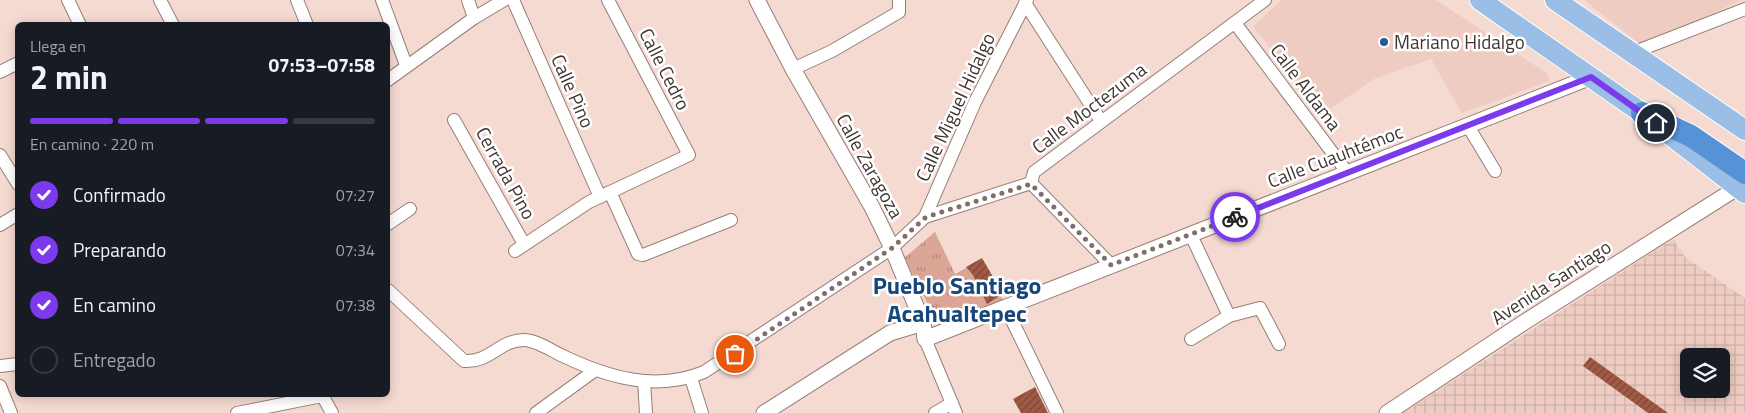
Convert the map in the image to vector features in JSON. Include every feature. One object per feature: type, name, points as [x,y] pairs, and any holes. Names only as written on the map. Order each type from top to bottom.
[{"type":"highway","points":[[1642,113],[1691,136],[1742,184]]},
{"type":"main road","points":[[1480,0],[1642,113]]},
{"type":"main road","points":[[1555,0],[1745,130]]},
{"type":"street","points":[[160,0],[171,22]]},
{"type":"street","points":[[297,0],[306,22]]},
{"type":"street","points":[[382,0],[406,65]]},
{"type":"street","points":[[468,0],[474,18]]},
{"type":"street","points":[[390,78],[474,18],[504,0]]},
{"type":"street","name":"Calle Pino","points":[[512,0],[605,194],[638,254],[643,254],[731,220]]},
{"type":"street","name":"Calle Cedro","points":[[605,194],[689,155],[608,0]]},
{"type":"street","name":"Calle Zaragoza","points":[[757,0],[793,69],[872,207],[892,248],[923,323],[925,339],[954,408]]},
{"type":"street","points":[[793,69],[832,51],[899,12],[899,0]]},
{"type":"street","name":"Calle Moctezuma","points":[[926,217],[1031,184],[1034,172],[1264,0]]},
{"type":"street","points":[[71,1],[79,22]]},
{"type":"street","points":[[1026,2],[1101,121]]},
{"type":"street","name":"Calle Miguel Hidalgo","points":[[892,248],[926,217],[975,102],[1026,2]]},
{"type":"street","points":[[1632,53],[1745,9]]},
{"type":"street","name":"Calle Aldama","points":[[1235,23],[1347,172]]},
{"type":"street","points":[[0,72],[15,64]]},
{"type":"street","name":"Calle Cuauhtémoc","points":[[925,339],[1591,77]]},
{"type":"street","name":"Cerrada Pino","points":[[454,120],[519,248],[605,194]]},
{"type":"street","points":[[1468,126],[1495,172]]},
{"type":"street","points":[[0,156],[15,179]]},
{"type":"street","points":[[1031,184],[1111,265]]},
{"type":"street","name":"Avenida Santiago","points":[[1387,413],[1523,323],[1742,184]]},
{"type":"street","points":[[390,223],[410,209]]},
{"type":"street","points":[[0,225],[15,216]]},
{"type":"street","points":[[1191,235],[1229,316]]},
{"type":"street","points":[[390,292],[464,361],[476,362],[514,341],[527,340],[594,371],[619,379],[691,378],[719,364],[892,248]]},
{"type":"street","points":[[1006,308],[1057,413]]},
{"type":"street","points":[[1191,339],[1229,316],[1260,308],[1278,344]]},
{"type":"street","points":[[764,413],[890,333],[923,323]]},
{"type":"street","points":[[0,366],[15,364]]},
{"type":"street","points":[[536,413],[594,371]]},
{"type":"street","points":[[691,378],[702,413]]},
{"type":"street","points":[[644,380],[646,413]]},
{"type":"street","points":[[0,386],[11,413]]},
{"type":"street","points":[[237,413],[313,397]]},
{"type":"street","points":[[323,397],[332,413]]},
{"type":"street","points":[[934,413],[954,408]]},
{"type":"shaded area","name":"Mariano Hidalgo","points":[[1282,0],[1436,0],[1548,74],[1549,81],[1462,113],[1431,59],[1374,79],[1323,114],[1253,26]]},
{"type":"shaded area","points":[[1584,0],[1741,0],[1643,46]]},
{"type":"shaded area","points":[[1673,239],[1685,257],[1745,298],[1745,413],[1403,413]]},
{"type":"green space","points":[[935,232],[955,274],[982,259],[1004,302],[939,326],[904,258]]},
{"type":"building","points":[[982,258],[1003,294],[987,304],[973,275],[966,267]]},
{"type":"building","points":[[1590,357],[1668,413],[1648,413],[1583,366]]},
{"type":"building","points":[[1035,387],[1048,413],[1021,413],[1013,399]]},
{"type":"way so far","points":[[735,354],[892,248],[926,217],[1031,184],[1111,265],[1235,217]]},
{"type":"place","name":"Mariano Hidalgo","points":[[1384,42]]},
{"type":"district","name":"Pueblo Santiago Acahualtepec","points":[[957,300]]},
{"type":"route","points":[[1235,217],[1591,77],[1656,123]]}]
